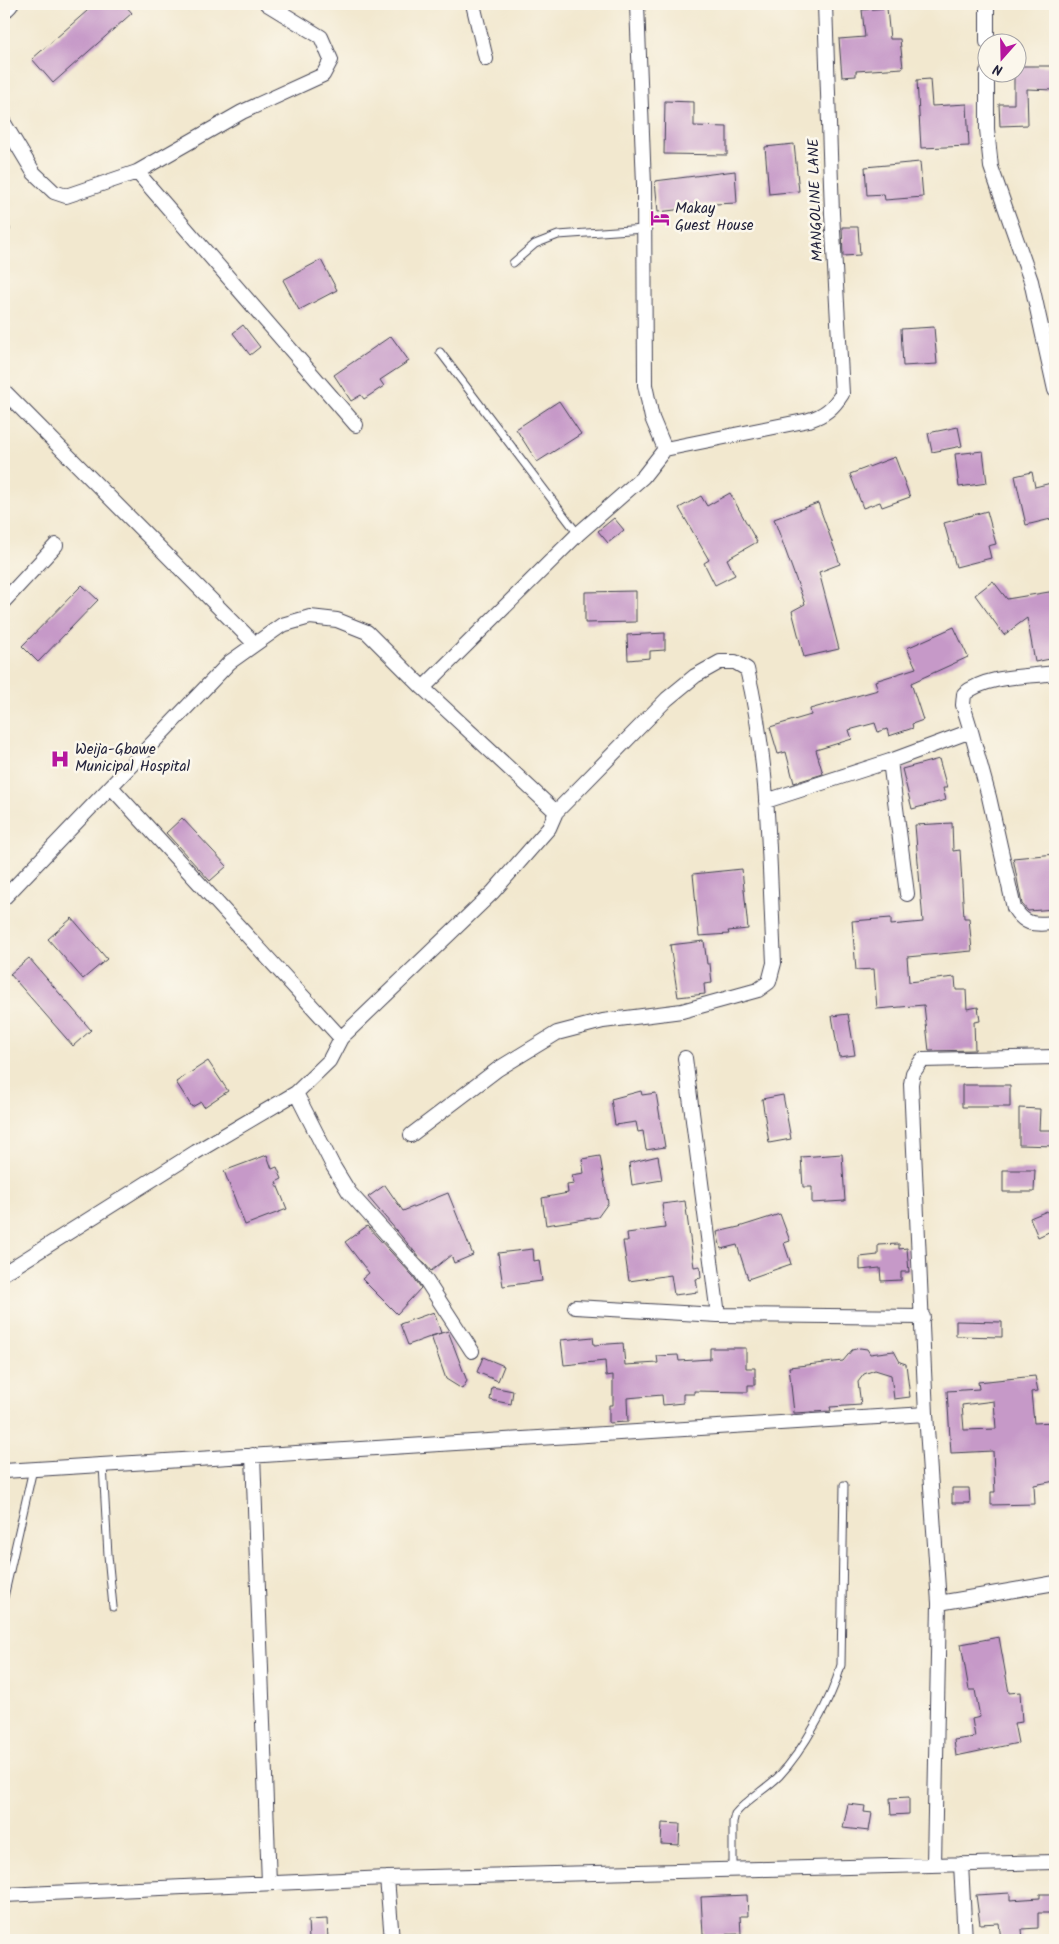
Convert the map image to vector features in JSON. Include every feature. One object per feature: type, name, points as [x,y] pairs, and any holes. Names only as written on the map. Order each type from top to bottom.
[{"type":"street","points":[[4,8],[8,4]]},
{"type":"street","points":[[4,123],[34,173],[54,192],[66,196],[137,172],[242,112],[323,75],[331,60],[321,37],[267,4]]},
{"type":"street","points":[[473,4],[486,59]]},
{"type":"street","points":[[423,688],[578,534],[643,477],[665,449],[652,418],[645,385],[644,229],[637,4],[646,4]]},
{"type":"street","name":"MANGOLINE LANE","points":[[665,449],[809,420],[824,415],[833,408],[842,394],[832,213],[825,4]]},
{"type":"street","points":[[987,4],[987,32]]},
{"type":"street","points":[[987,82],[987,129],[991,167],[1031,281],[1055,390]]},
{"type":"street","points":[[137,172],[356,425]]},
{"type":"street","points":[[4,391],[255,644]]},
{"type":"street","points":[[4,601],[56,545]]},
{"type":"street","points":[[4,898],[112,788],[230,662],[282,624],[310,617],[337,620],[367,632],[423,688],[556,812]]},
{"type":"street","points":[[4,1273],[196,1152],[296,1093],[329,1061],[341,1038],[493,892],[549,828],[556,812],[667,699],[695,676],[720,662],[735,662],[747,669],[752,690],[766,801],[774,963],[769,982],[758,990],[682,1011],[603,1021],[557,1033],[498,1069],[412,1135]]},
{"type":"street","points":[[1055,673],[990,681],[969,689],[964,694],[963,705],[989,796],[1014,908],[1021,920],[1032,924],[1055,923]]},
{"type":"street","points":[[766,801],[890,761],[971,731]]},
{"type":"street","points":[[890,761],[907,894]]},
{"type":"street","points":[[112,788],[341,1038]]},
{"type":"street","points":[[934,1865],[939,1603],[926,1414],[911,1084],[913,1073],[922,1060],[1055,1057]]},
{"type":"street","points":[[685,1058],[718,1315]]},
{"type":"street","points":[[296,1093],[348,1192],[420,1272],[472,1351]]},
{"type":"street","points":[[575,1307],[718,1315],[923,1316]]},
{"type":"street","points":[[4,1471],[926,1414]]},
{"type":"street","points":[[254,1455],[269,1882]]},
{"type":"street","points":[[939,1603],[1055,1583]]},
{"type":"street","points":[[4,1894],[387,1878],[1055,1862]]},
{"type":"street","points":[[961,1864],[965,1940]]},
{"type":"street","points":[[387,1878],[392,1940]]},
{"type":"lane","points":[[513,263],[535,244],[558,235],[644,229]]},
{"type":"lane","points":[[440,352],[578,534]]},
{"type":"lane","points":[[103,1465],[108,1555],[114,1607]]},
{"type":"lane","points":[[4,1596],[33,1470]]},
{"type":"lane","points":[[734,1870],[733,1822],[735,1814],[778,1777],[792,1761],[836,1682],[840,1665],[844,1485]]},
{"type":"building","points":[[95,4],[124,4],[132,13],[53,83],[32,59]]},
{"type":"building","points":[[887,8],[890,39],[900,39],[903,68],[856,71],[856,76],[842,77],[839,39],[865,37],[862,10]]},
{"type":"building","points":[[1026,66],[1055,66],[1055,90],[1027,89],[1028,125],[1000,126],[999,104],[1014,104],[1014,82],[1026,82]]},
{"type":"building","points":[[930,79],[932,106],[967,104],[969,146],[921,148],[917,80]]},
{"type":"building","points":[[665,101],[694,102],[694,126],[727,127],[727,155],[664,154]]},
{"type":"building","points":[[794,144],[799,191],[769,194],[765,147]]},
{"type":"building","points":[[920,162],[923,197],[885,200],[884,194],[867,195],[865,167]]},
{"type":"building","points":[[735,171],[737,203],[692,205],[692,208],[658,212],[655,181]]},
{"type":"building","points":[[842,227],[858,227],[860,255],[843,256]]},
{"type":"building","points":[[321,260],[337,290],[299,310],[283,280]]},
{"type":"building","points":[[243,325],[260,347],[250,355],[233,333]]},
{"type":"building","points":[[934,327],[937,364],[903,366],[901,329]]},
{"type":"building","points":[[391,336],[409,361],[380,380],[384,386],[364,399],[361,395],[351,401],[334,375]]},
{"type":"building","points":[[559,401],[581,434],[537,462],[516,429]]},
{"type":"building","points":[[958,427],[962,446],[932,452],[928,433]]},
{"type":"building","points":[[983,451],[987,483],[959,487],[955,454]]},
{"type":"building","points":[[895,457],[910,497],[882,507],[880,502],[863,508],[850,474]]},
{"type":"building","points":[[1032,472],[1035,487],[1055,482],[1055,518],[1026,525],[1015,476]]},
{"type":"building","points":[[730,493],[757,542],[727,559],[735,575],[715,585],[704,563],[709,560],[679,508],[701,496],[707,506]]},
{"type":"building","points":[[818,503],[840,564],[819,572],[839,649],[804,657],[792,611],[805,604],[774,519]]},
{"type":"building","points":[[987,511],[996,544],[988,546],[991,558],[956,567],[944,523]]},
{"type":"building","points":[[614,518],[624,530],[608,543],[598,531]]},
{"type":"building","points":[[993,581],[1007,599],[1055,591],[1055,658],[1035,662],[1027,618],[1004,635],[975,595]]},
{"type":"building","points":[[82,585],[98,600],[38,662],[22,646]]},
{"type":"building","points":[[636,591],[636,622],[585,623],[585,592]]},
{"type":"building","points":[[954,627],[968,657],[911,683],[923,720],[912,724],[913,728],[889,736],[887,729],[878,732],[875,723],[849,730],[852,739],[816,750],[823,774],[794,783],[786,752],[778,754],[770,727],[811,715],[810,709],[878,690],[875,681],[916,668],[907,648]]},
{"type":"building","points":[[665,633],[665,650],[650,651],[650,658],[628,660],[627,635]]},
{"type":"building","points":[[939,759],[947,788],[943,788],[946,800],[912,809],[902,769]]},
{"type":"building","points":[[182,818],[227,866],[210,881],[166,833]]},
{"type":"building","points":[[952,823],[953,851],[960,850],[964,918],[969,918],[972,951],[907,957],[909,982],[955,977],[956,990],[966,990],[967,1009],[978,1007],[980,1021],[974,1022],[975,1050],[929,1051],[924,1005],[877,1009],[874,969],[856,970],[852,921],[891,918],[891,925],[923,922],[915,825]]},
{"type":"building","points":[[1055,854],[1055,909],[1028,911],[1022,904],[1013,858]]},
{"type":"building","points":[[742,869],[748,929],[728,931],[729,934],[699,936],[693,874]]},
{"type":"building","points":[[72,918],[107,959],[83,979],[48,939]]},
{"type":"building","points":[[704,941],[707,964],[710,964],[712,983],[704,984],[705,994],[678,997],[670,945]]},
{"type":"building","points":[[29,958],[91,1030],[73,1046],[10,974]]},
{"type":"building","points":[[848,1014],[855,1055],[839,1057],[832,1016]]},
{"type":"building","points":[[208,1061],[228,1091],[204,1107],[201,1102],[192,1107],[176,1082]]},
{"type":"building","points":[[962,1085],[1010,1085],[1010,1107],[962,1107]]},
{"type":"building","points":[[641,1091],[642,1095],[656,1093],[665,1147],[646,1150],[643,1131],[638,1132],[636,1122],[615,1125],[611,1099]]},
{"type":"building","points":[[783,1095],[791,1139],[769,1143],[762,1099]]},
{"type":"building","points":[[1019,1108],[1040,1109],[1039,1130],[1055,1130],[1055,1146],[1019,1145]]},
{"type":"building","points":[[842,1154],[845,1201],[812,1203],[812,1187],[803,1187],[801,1157]]},
{"type":"building","points":[[267,1155],[272,1169],[277,1167],[282,1179],[276,1182],[287,1209],[245,1225],[224,1171]]},
{"type":"building","points":[[600,1156],[608,1203],[598,1217],[546,1225],[542,1198],[568,1193],[567,1185],[574,1184],[572,1175],[584,1173],[582,1159]]},
{"type":"building","points":[[658,1156],[662,1180],[632,1185],[629,1163]]},
{"type":"building","points":[[1003,1170],[1035,1170],[1034,1192],[1003,1192]]},
{"type":"building","points":[[385,1185],[403,1211],[448,1193],[473,1255],[454,1263],[451,1255],[431,1271],[368,1197]]},
{"type":"building","points":[[685,1201],[694,1267],[700,1266],[701,1278],[696,1279],[698,1292],[674,1295],[671,1275],[629,1281],[623,1241],[628,1241],[627,1233],[665,1228],[662,1204]]},
{"type":"building","points":[[1047,1211],[1055,1229],[1038,1237],[1030,1218]]},
{"type":"building","points":[[780,1214],[790,1241],[784,1243],[791,1264],[748,1279],[737,1245],[721,1249],[717,1232]]},
{"type":"building","points":[[367,1226],[413,1276],[421,1288],[397,1314],[362,1279],[369,1273],[345,1242]]},
{"type":"building","points":[[899,1244],[899,1249],[907,1248],[909,1272],[901,1272],[901,1280],[881,1281],[880,1268],[860,1270],[860,1257],[878,1255],[878,1245]]},
{"type":"building","points":[[533,1249],[534,1261],[539,1260],[542,1281],[503,1286],[498,1253]]},
{"type":"building","points":[[434,1312],[441,1333],[408,1345],[400,1324]]},
{"type":"building","points":[[956,1321],[1002,1322],[1002,1337],[956,1336]]},
{"type":"building","points":[[448,1331],[467,1381],[462,1389],[446,1379],[431,1336]]},
{"type":"building","points":[[593,1337],[594,1345],[623,1343],[625,1365],[658,1363],[657,1356],[678,1355],[679,1361],[710,1359],[710,1348],[746,1348],[746,1368],[755,1368],[755,1385],[748,1385],[748,1392],[694,1391],[694,1394],[683,1394],[683,1403],[663,1405],[662,1395],[627,1398],[628,1422],[609,1423],[609,1405],[613,1405],[613,1375],[606,1376],[605,1361],[564,1365],[561,1340]]},
{"type":"building","points":[[867,1349],[870,1354],[894,1351],[900,1362],[906,1364],[910,1397],[894,1399],[891,1375],[875,1370],[864,1374],[858,1382],[861,1405],[830,1407],[831,1411],[794,1413],[789,1367],[843,1361],[852,1350]]},
{"type":"building","points":[[483,1357],[504,1366],[498,1381],[477,1372]]},
{"type":"building","points":[[1035,1376],[1038,1391],[1031,1392],[1034,1423],[1054,1422],[1055,1481],[1034,1485],[1035,1504],[991,1505],[991,1492],[995,1492],[993,1451],[951,1453],[947,1391],[979,1389],[978,1382]],"holes":[[[994,1401],[996,1429],[964,1430],[962,1405]]]},
{"type":"building","points":[[492,1387],[513,1391],[511,1404],[490,1400]]},
{"type":"building","points":[[952,1488],[969,1488],[970,1503],[952,1503]]},
{"type":"building","points":[[999,1637],[1009,1693],[1020,1692],[1022,1722],[1014,1723],[1018,1743],[956,1756],[954,1740],[975,1737],[972,1719],[980,1717],[975,1690],[969,1690],[961,1644]]},
{"type":"building","points":[[909,1797],[909,1814],[891,1815],[890,1798]]},
{"type":"building","points":[[848,1804],[865,1806],[864,1812],[872,1813],[869,1831],[843,1828]]},
{"type":"building","points":[[662,1823],[680,1824],[679,1845],[661,1844]]},
{"type":"building","points":[[1010,1893],[1010,1900],[1040,1898],[1040,1894],[1055,1894],[1055,1913],[1038,1913],[1038,1928],[1022,1929],[1023,1940],[1001,1940],[999,1923],[980,1924],[976,1895]]},
{"type":"building","points":[[747,1895],[748,1916],[740,1916],[741,1934],[703,1935],[701,1897]]},
{"type":"building","points":[[327,1919],[328,1940],[309,1940],[308,1920]]},
{"type":"place","name":"Makay Guest House","points":[[660,218]]},
{"type":"place","name":"Weija-Gbawe Municipal Hospital","points":[[60,759]]}]
